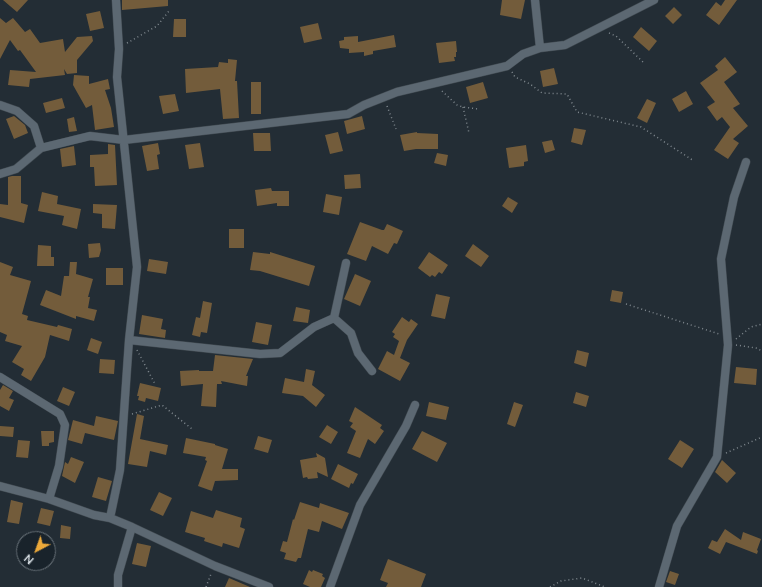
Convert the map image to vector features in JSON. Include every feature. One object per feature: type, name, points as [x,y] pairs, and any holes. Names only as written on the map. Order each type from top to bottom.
[{"type":"street","points":[[110,518],[120,470],[125,417],[129,340],[137,267],[117,77],[119,48],[116,0]]},
{"type":"street","points":[[535,0],[540,48]]},
{"type":"street","points":[[0,174],[16,169],[41,148],[90,136],[124,140],[348,114],[364,104],[397,92],[507,66],[523,54],[540,48],[565,45],[654,0]]},
{"type":"street","points":[[0,105],[18,110],[34,126],[41,148]]},
{"type":"street","points":[[660,587],[677,526],[717,457],[728,341],[721,259],[734,197],[746,162]]},
{"type":"street","points":[[334,318],[346,263]]},
{"type":"street","points":[[129,340],[260,354],[280,353],[314,326],[334,318]]},
{"type":"street","points":[[334,318],[351,333],[358,353],[372,371]]},
{"type":"street","points":[[0,378],[60,414],[66,426],[59,466],[49,499]]},
{"type":"street","points":[[330,587],[360,505],[406,426],[415,405]]},
{"type":"street","points":[[0,486],[49,499],[94,515],[110,518],[215,566],[269,587]]},
{"type":"street","points":[[118,587],[118,575],[132,527]]},
{"type":"path","points":[[119,48],[157,26],[169,11]]},
{"type":"path","points":[[592,32],[609,33],[616,36],[643,62]]},
{"type":"path","points":[[507,66],[515,77],[542,92],[567,94],[577,112],[641,127],[694,160]]},
{"type":"path","points":[[430,85],[438,87],[457,105],[478,109]]},
{"type":"path","points":[[380,99],[388,107],[396,129]]},
{"type":"path","points":[[463,107],[469,133]]},
{"type":"path","points":[[626,304],[728,341],[762,351]]},
{"type":"path","points":[[728,341],[751,327],[762,324]]},
{"type":"path","points":[[129,340],[139,352],[155,384]]},
{"type":"path","points":[[125,417],[141,410],[162,405],[192,429]]},
{"type":"path","points":[[717,457],[762,437]]},
{"type":"path","points":[[206,587],[215,566]]},
{"type":"path","points":[[550,587],[561,581],[582,578],[606,587]]},
{"type":"building","points":[[3,0],[28,0],[17,12]]},
{"type":"building","points":[[122,0],[168,0],[168,6],[122,10]]},
{"type":"building","points":[[502,0],[525,0],[521,19],[500,15]]},
{"type":"building","points":[[725,0],[737,0],[719,25],[706,15],[716,2],[721,6]]},
{"type":"building","points":[[674,7],[682,15],[673,24],[665,16]]},
{"type":"building","points":[[100,11],[104,28],[90,31],[86,14]]},
{"type":"building","points":[[0,18],[6,23],[13,18],[25,32],[30,29],[40,43],[63,39],[65,52],[77,37],[92,36],[93,41],[77,60],[77,73],[67,74],[64,69],[65,75],[30,79],[29,87],[8,85],[10,70],[36,72],[20,50],[18,51],[10,40],[0,59]]},
{"type":"building","points":[[174,19],[186,19],[186,37],[173,37]]},
{"type":"building","points":[[318,23],[322,39],[304,43],[300,27]]},
{"type":"building","points":[[641,27],[657,41],[649,51],[633,37]]},
{"type":"building","points":[[394,35],[396,47],[373,51],[373,54],[364,56],[364,52],[349,53],[349,49],[340,48],[339,41],[344,40],[344,37],[358,36],[358,42]]},
{"type":"building","points":[[456,41],[457,52],[456,57],[454,57],[455,61],[439,63],[436,43]]},
{"type":"building","points":[[725,57],[737,72],[724,82],[740,104],[733,108],[748,126],[733,139],[739,143],[728,159],[714,150],[730,127],[722,117],[717,121],[707,107],[715,102],[700,83],[718,70],[715,66]]},
{"type":"building","points":[[228,59],[237,60],[235,81],[237,81],[239,118],[223,119],[220,89],[186,93],[185,69],[218,67],[219,62],[228,63]]},
{"type":"building","points":[[554,68],[558,84],[543,87],[540,71]]},
{"type":"building","points":[[74,75],[89,76],[89,84],[108,79],[110,89],[105,90],[111,108],[114,127],[95,130],[92,105],[86,108],[73,85]]},
{"type":"building","points":[[251,82],[261,82],[261,114],[251,114]]},
{"type":"building","points":[[483,82],[488,98],[470,103],[466,87]]},
{"type":"building","points":[[686,91],[693,104],[679,112],[672,99]]},
{"type":"building","points":[[175,94],[179,111],[163,114],[159,96]]},
{"type":"building","points":[[62,98],[65,108],[46,113],[43,103]]},
{"type":"building","points":[[647,99],[656,103],[647,123],[637,118]]},
{"type":"building","points":[[14,116],[25,125],[28,133],[14,139],[6,119]]},
{"type":"building","points":[[362,116],[365,129],[347,134],[344,121]]},
{"type":"building","points":[[74,117],[77,131],[69,132],[67,119]]},
{"type":"building","points":[[574,128],[586,130],[582,145],[571,142]]},
{"type":"building","points":[[338,132],[343,151],[330,154],[325,135]]},
{"type":"building","points":[[417,132],[438,134],[438,149],[416,149],[404,151],[400,135]]},
{"type":"building","points":[[253,133],[270,133],[271,151],[254,151]]},
{"type":"building","points":[[552,140],[555,150],[545,153],[542,142]]},
{"type":"building","points":[[158,143],[160,154],[157,155],[159,169],[147,171],[142,146]]},
{"type":"building","points":[[200,143],[204,167],[189,169],[185,145]]},
{"type":"building","points":[[108,144],[115,145],[117,185],[95,186],[94,167],[90,167],[90,155],[108,154]]},
{"type":"building","points":[[526,145],[528,161],[524,162],[524,166],[509,168],[506,148]]},
{"type":"building","points":[[74,146],[76,165],[62,167],[60,149]]},
{"type":"building","points":[[437,153],[448,155],[446,166],[434,163]]},
{"type":"building","points":[[360,174],[361,188],[345,189],[344,175]]},
{"type":"building","points":[[21,176],[21,203],[28,205],[24,223],[0,217],[0,204],[8,205],[8,177]]},
{"type":"building","points":[[271,188],[272,191],[289,191],[289,206],[277,206],[277,203],[257,206],[255,190]]},
{"type":"building","points":[[42,192],[58,196],[57,204],[81,209],[77,229],[62,225],[64,216],[38,211]]},
{"type":"building","points":[[326,194],[342,197],[339,215],[323,212]]},
{"type":"building","points":[[508,197],[518,203],[512,213],[502,206]]},
{"type":"building","points":[[93,204],[117,205],[115,229],[102,228],[102,214],[93,213]]},
{"type":"building","points":[[360,222],[382,230],[384,230],[387,224],[403,231],[397,244],[394,243],[388,254],[372,246],[366,261],[347,254]]},
{"type":"building","points":[[229,229],[244,229],[244,248],[229,248]]},
{"type":"building","points":[[100,243],[101,250],[99,257],[89,258],[88,244]]},
{"type":"building","points":[[473,244],[489,256],[481,267],[465,256]]},
{"type":"building","points":[[38,245],[51,246],[51,257],[54,257],[54,266],[37,266]]},
{"type":"building","points":[[253,252],[270,254],[270,252],[315,266],[309,286],[260,271],[250,270]]},
{"type":"building","points":[[429,252],[448,265],[442,274],[439,272],[435,277],[432,275],[430,277],[418,268]]},
{"type":"building","points":[[149,259],[168,262],[166,274],[147,271]]},
{"type":"building","points":[[0,262],[13,267],[10,275],[31,281],[22,314],[28,316],[27,320],[72,329],[69,341],[50,335],[45,357],[31,381],[21,375],[24,369],[12,362],[22,346],[5,341],[7,335],[0,332]]},
{"type":"building","points":[[70,262],[77,262],[76,274],[93,279],[88,297],[90,297],[88,308],[97,310],[94,321],[76,316],[76,319],[40,305],[46,290],[61,296],[64,276],[69,276]]},
{"type":"building","points":[[106,268],[123,268],[123,285],[106,285]]},
{"type":"building","points":[[355,274],[371,281],[360,306],[344,299]]},
{"type":"building","points":[[612,290],[623,292],[621,303],[610,301]]},
{"type":"building","points":[[436,294],[450,297],[445,319],[431,316]]},
{"type":"building","points":[[203,301],[212,303],[207,333],[201,332],[200,337],[192,335],[196,317],[200,318]]},
{"type":"building","points":[[296,307],[310,310],[308,323],[293,321]]},
{"type":"building","points":[[142,315],[163,319],[161,329],[166,330],[165,338],[139,334]]},
{"type":"building","points":[[402,317],[409,322],[411,319],[418,324],[407,340],[400,358],[410,363],[400,381],[378,369],[387,351],[394,355],[399,341],[393,337],[395,334],[392,332]]},
{"type":"building","points":[[256,322],[272,325],[268,345],[252,342]]},
{"type":"building","points":[[91,338],[102,342],[98,354],[87,350]]},
{"type":"building","points":[[577,350],[589,353],[586,367],[574,363]]},
{"type":"building","points":[[215,355],[253,359],[246,376],[248,376],[247,386],[221,381],[222,384],[217,384],[216,407],[201,406],[203,384],[181,386],[180,371],[213,371]]},
{"type":"building","points":[[100,359],[115,360],[114,374],[99,373]]},
{"type":"building","points":[[736,367],[757,369],[756,385],[734,383]]},
{"type":"building","points":[[306,369],[315,371],[312,385],[325,395],[316,407],[303,396],[282,393],[285,378],[304,382]]},
{"type":"building","points":[[140,383],[161,388],[158,401],[146,398],[145,402],[138,400],[139,396],[137,396]]},
{"type":"building","points":[[3,385],[13,391],[9,398],[14,400],[9,411],[0,406],[0,390]]},
{"type":"building","points":[[63,387],[75,392],[69,406],[57,401]]},
{"type":"building","points":[[576,392],[589,396],[586,407],[573,403]]},
{"type":"building","points":[[429,402],[449,407],[446,420],[426,416]]},
{"type":"building","points":[[514,402],[523,405],[515,427],[507,424]]},
{"type":"building","points":[[355,407],[382,425],[380,428],[384,431],[375,444],[368,439],[360,458],[347,453],[356,431],[350,427],[353,423],[349,421]]},
{"type":"building","points":[[137,414],[144,416],[140,439],[168,445],[166,455],[150,451],[147,467],[128,464]]},
{"type":"building","points":[[96,416],[118,421],[114,440],[85,433],[82,444],[68,440],[73,420],[94,426]]},
{"type":"building","points":[[327,425],[338,432],[331,444],[319,437]]},
{"type":"building","points":[[0,426],[14,427],[13,437],[0,436]]},
{"type":"building","points":[[41,431],[54,431],[54,442],[49,443],[49,446],[42,446]]},
{"type":"building","points":[[422,431],[447,443],[437,462],[412,449]]},
{"type":"building","points":[[258,436],[272,440],[268,453],[254,449]]},
{"type":"building","points":[[186,438],[215,444],[228,449],[222,469],[238,469],[238,480],[215,481],[212,491],[198,486],[207,461],[205,460],[206,457],[183,453]]},
{"type":"building","points":[[18,440],[30,441],[28,458],[16,457]]},
{"type":"building","points":[[680,440],[694,449],[682,468],[668,459]]},
{"type":"building","points":[[316,453],[325,458],[328,477],[317,472],[318,478],[303,478],[300,460],[317,457]]},
{"type":"building","points":[[71,457],[84,462],[75,483],[62,476],[65,462],[68,464]]},
{"type":"building","points":[[722,460],[736,473],[727,483],[715,472]]},
{"type":"building","points":[[338,464],[358,474],[353,484],[351,483],[349,488],[331,479]]},
{"type":"building","points":[[98,477],[112,481],[106,501],[92,497]]},
{"type":"building","points":[[159,492],[172,498],[163,516],[150,510]]},
{"type":"building","points":[[11,500],[23,503],[19,524],[7,522]]},
{"type":"building","points":[[300,502],[319,508],[320,503],[349,513],[342,529],[322,521],[319,532],[308,529],[301,558],[298,558],[296,562],[284,559],[286,553],[280,551],[283,541],[287,542],[293,519],[294,520]]},
{"type":"building","points":[[41,508],[54,511],[50,526],[37,523]]},
{"type":"building","points":[[216,510],[242,518],[240,527],[245,529],[239,548],[223,543],[222,547],[204,541],[205,538],[185,532],[191,511],[213,518]]},
{"type":"building","points":[[61,525],[71,527],[70,539],[60,538]]},
{"type":"building","points":[[725,529],[741,540],[743,532],[761,539],[757,554],[726,542],[720,554],[708,548],[712,540],[717,542]]},
{"type":"building","points":[[137,543],[151,546],[146,567],[132,564]]},
{"type":"building","points":[[388,559],[426,574],[421,587],[386,587],[388,583],[380,580]]},
{"type":"building","points":[[309,570],[323,574],[322,576],[325,578],[321,587],[310,587],[303,584]]},
{"type":"building","points":[[670,571],[679,574],[675,585],[666,582]]},
{"type":"building","points":[[229,578],[250,587],[225,587]]}]
